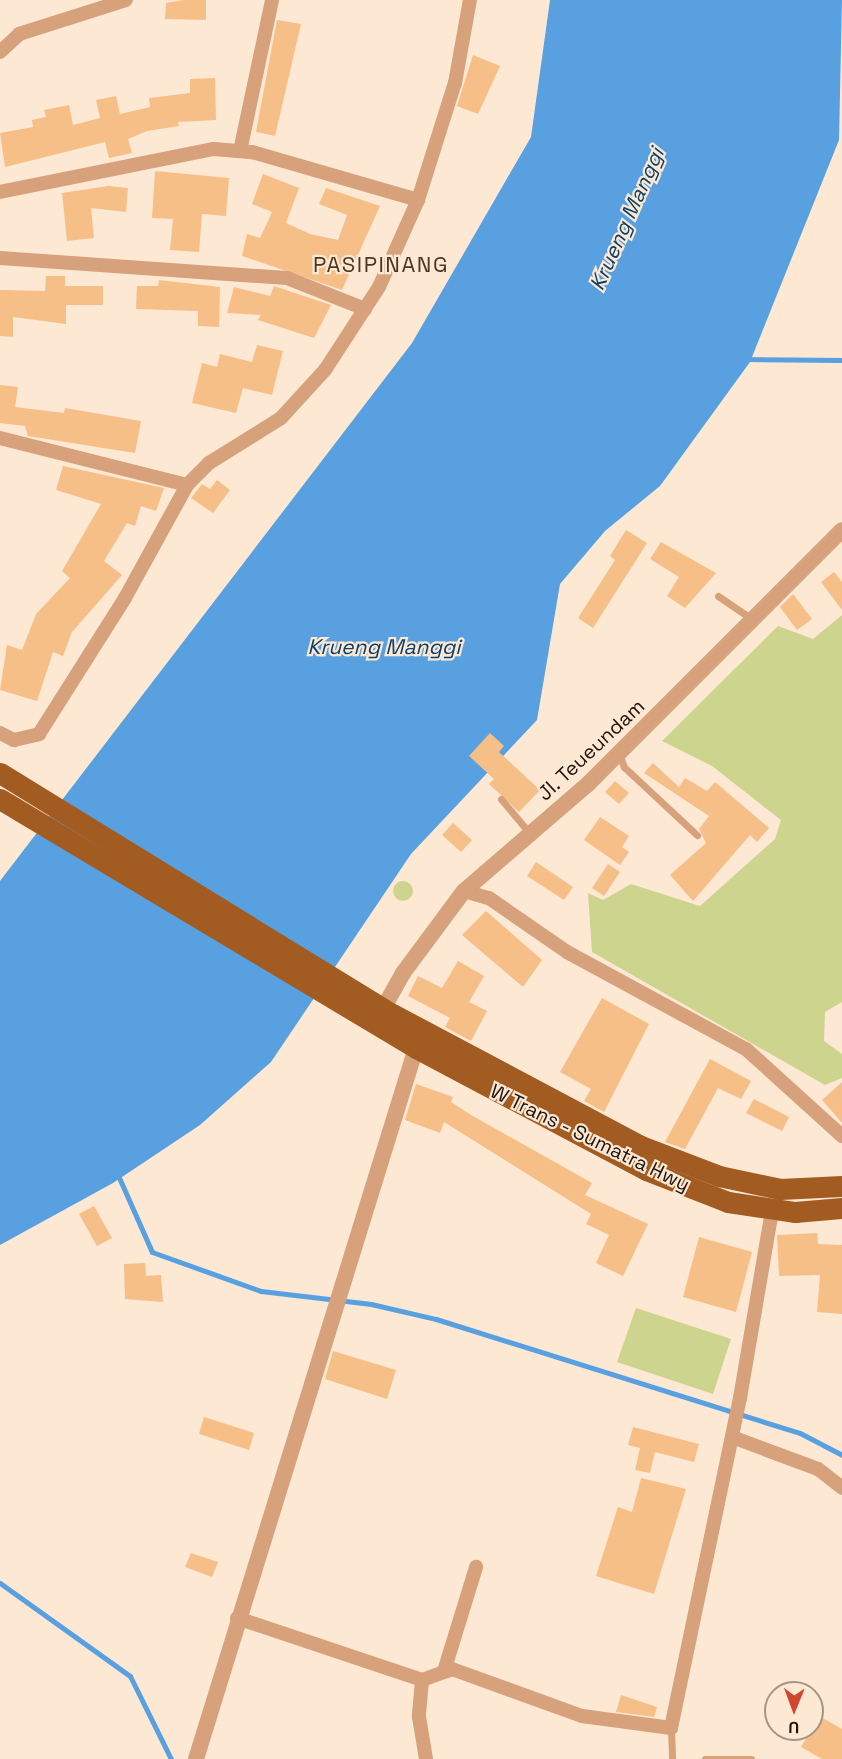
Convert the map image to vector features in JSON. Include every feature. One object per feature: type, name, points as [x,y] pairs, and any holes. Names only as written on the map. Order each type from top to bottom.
[{"type":"highway","points":[[5,776],[385,1019]]},
{"type":"highway","points":[[3,801],[385,1019],[449,1040],[683,1165],[780,1189],[842,1186]]},
{"type":"highway","name":"W Trans - Sumatra Hwy","points":[[385,1019],[416,1048],[646,1170],[728,1202],[772,1211],[842,1208]]},
{"type":"street","points":[[0,52],[20,34],[126,0]]},
{"type":"street","points":[[240,151],[272,0]]},
{"type":"street","points":[[0,733],[15,740],[39,734],[187,485],[209,463],[281,418],[325,370],[365,309],[401,246],[418,200],[455,83],[470,0]]},
{"type":"street","points":[[0,192],[40,188],[189,150],[240,151],[418,200]]},
{"type":"street","points":[[0,258],[287,279],[365,309]]},
{"type":"street","points":[[0,438],[187,485]]},
{"type":"street","name":"JI. Teueundam","points":[[385,1019],[464,891],[525,835],[621,761],[752,620],[842,530]]},
{"type":"street","points":[[464,891],[489,898],[503,910],[577,957],[746,1049],[842,1136]]},
{"type":"street","points":[[196,1759],[237,1618],[346,1279],[416,1048]]},
{"type":"street","points":[[445,1668],[582,1716],[671,1728],[740,1398],[772,1211]]},
{"type":"street","points":[[733,1432],[809,1465],[842,1488]]},
{"type":"street","points":[[237,1618],[422,1680],[445,1668],[476,1567]]},
{"type":"street","points":[[422,1680],[419,1717],[426,1759]]},
{"type":"lane","points":[[718,596],[743,610],[752,620]]},
{"type":"lane","points":[[621,761],[697,835]]},
{"type":"lane","points":[[501,799],[518,818],[525,835]]},
{"type":"lane","points":[[671,1728],[672,1759]]},
{"type":"lane","points":[[705,1759],[751,1759]]},
{"type":"green space","points":[[842,615],[842,1002],[825,1012],[824,1041],[842,1054],[842,1078],[825,1085],[592,952],[588,893],[603,900],[631,884],[700,906],[775,839],[781,820],[712,766],[662,741],[778,626],[813,639]]},
{"type":"green space","points":[[399,881],[407,881],[413,887],[413,895],[407,901],[399,901],[393,895],[393,887]]},
{"type":"green space","points":[[636,1308],[731,1339],[713,1394],[617,1362]]},
{"type":"water","name":"Krueng Manggi","points":[[550,0],[842,0],[839,140],[750,362],[660,486],[605,531],[560,584],[537,720],[411,854],[271,1062],[200,1125],[113,1183],[0,1245],[0,881],[412,343],[531,137]]},
{"type":"building","points":[[206,0],[206,20],[165,19],[166,3]]},
{"type":"building","points":[[277,20],[301,24],[275,136],[256,132]]},
{"type":"building","points":[[473,55],[500,66],[478,114],[457,106]]},
{"type":"building","points":[[215,78],[216,120],[178,122],[179,126],[147,131],[128,139],[132,153],[109,158],[105,142],[5,167],[0,133],[33,127],[32,120],[46,117],[44,110],[69,105],[73,125],[100,118],[96,100],[116,96],[120,114],[150,107],[149,98],[190,93],[190,79]]},
{"type":"building","points":[[155,171],[229,178],[226,216],[202,214],[199,252],[170,250],[173,219],[152,218]]},
{"type":"building","points":[[263,174],[299,188],[286,223],[310,234],[338,240],[347,215],[319,204],[326,188],[380,206],[342,290],[242,256],[247,234],[260,238],[272,212],[252,204]]},
{"type":"building","points":[[109,186],[128,188],[126,212],[91,208],[94,238],[67,241],[62,193]]},
{"type":"building","points":[[46,276],[65,276],[65,286],[103,286],[103,305],[66,305],[66,324],[13,317],[13,337],[0,336],[0,290],[45,291]]},
{"type":"building","points":[[159,280],[220,287],[219,327],[198,326],[198,311],[136,309],[137,286],[158,286]]},
{"type":"building","points":[[274,286],[331,305],[314,338],[258,320],[261,315],[227,313],[234,287],[270,296]]},
{"type":"building","points":[[257,345],[283,351],[272,395],[243,388],[236,413],[192,403],[202,363],[217,367],[220,354],[252,362]]},
{"type":"building","points":[[0,385],[18,387],[15,407],[64,413],[65,408],[141,421],[135,453],[28,436],[25,426],[0,423]]},
{"type":"building","points":[[63,466],[164,488],[156,511],[141,506],[135,526],[127,523],[104,561],[122,575],[72,632],[63,656],[53,652],[37,701],[0,690],[7,645],[22,650],[36,614],[70,578],[62,571],[101,504],[56,490]]},
{"type":"building","points":[[217,480],[230,490],[213,513],[191,498],[202,484],[210,489]]},
{"type":"building","points":[[626,530],[647,543],[593,628],[578,618],[615,560],[610,556]]},
{"type":"building","points":[[661,542],[716,573],[685,608],[667,596],[679,577],[650,559]]},
{"type":"building","points":[[834,572],[842,582],[842,610],[821,582]]},
{"type":"building","points":[[793,594],[812,619],[797,630],[780,607]]},
{"type":"building","points":[[490,733],[504,746],[499,752],[540,790],[519,812],[489,784],[494,779],[469,756]]},
{"type":"building","points":[[653,763],[679,787],[685,778],[707,791],[715,782],[769,828],[757,842],[750,835],[693,901],[670,875],[706,843],[699,829],[709,816],[644,773]]},
{"type":"building","points":[[615,781],[629,793],[619,804],[605,792]]},
{"type":"building","points":[[600,817],[629,836],[622,847],[629,852],[620,865],[584,840]]},
{"type":"building","points":[[453,823],[472,840],[461,852],[442,835]]},
{"type":"building","points":[[536,862],[573,887],[564,900],[527,876]]},
{"type":"building","points":[[608,864],[620,872],[604,896],[592,888]]},
{"type":"building","points":[[486,911],[542,960],[523,987],[462,935]]},
{"type":"building","points":[[458,961],[484,976],[469,1002],[487,1011],[471,1041],[445,1027],[450,1018],[408,996],[418,976],[442,988]]},
{"type":"building","points":[[602,998],[649,1024],[604,1112],[584,1101],[591,1089],[560,1072]]},
{"type":"building","points":[[710,1059],[751,1081],[741,1099],[718,1088],[685,1149],[665,1142]]},
{"type":"building","points":[[842,1082],[842,1123],[822,1100]]},
{"type":"building","points":[[416,1084],[453,1097],[451,1102],[471,1115],[592,1183],[585,1195],[648,1224],[623,1276],[596,1263],[609,1235],[586,1224],[591,1214],[444,1122],[440,1133],[405,1120]]},
{"type":"building","points":[[754,1099],[789,1117],[782,1131],[746,1113]]},
{"type":"building","points":[[94,1206],[112,1238],[97,1246],[79,1214]]},
{"type":"building","points":[[817,1233],[818,1244],[842,1245],[842,1314],[817,1312],[820,1275],[779,1276],[777,1235]]},
{"type":"building","points":[[699,1237],[752,1252],[736,1312],[683,1297]]},
{"type":"building","points":[[145,1263],[146,1276],[161,1275],[163,1302],[125,1299],[124,1264]]},
{"type":"building","points":[[333,1351],[396,1370],[387,1399],[325,1379]]},
{"type":"building","points":[[204,1417],[254,1433],[249,1450],[199,1434]]},
{"type":"building","points":[[633,1427],[699,1444],[694,1462],[655,1452],[650,1473],[635,1470],[640,1448],[628,1445]]},
{"type":"building","points":[[641,1478],[686,1489],[654,1594],[596,1576],[618,1507],[632,1512]]},
{"type":"building","points":[[191,1553],[218,1562],[212,1577],[185,1567]]},
{"type":"building","points":[[621,1695],[657,1707],[654,1717],[616,1712]]},
{"type":"building","points":[[824,1719],[842,1729],[842,1759],[822,1759],[801,1747],[804,1741],[824,1741]]},
{"type":"waterway","points":[[745,359],[842,360]]},
{"type":"waterway","points":[[117,1173],[152,1252],[261,1291],[371,1304],[436,1319],[800,1433],[842,1455]]},
{"type":"waterway","points":[[0,1583],[130,1676],[171,1759]]},
{"type":"district","name":"PASIPINANG","points":[[381,265]]}]
